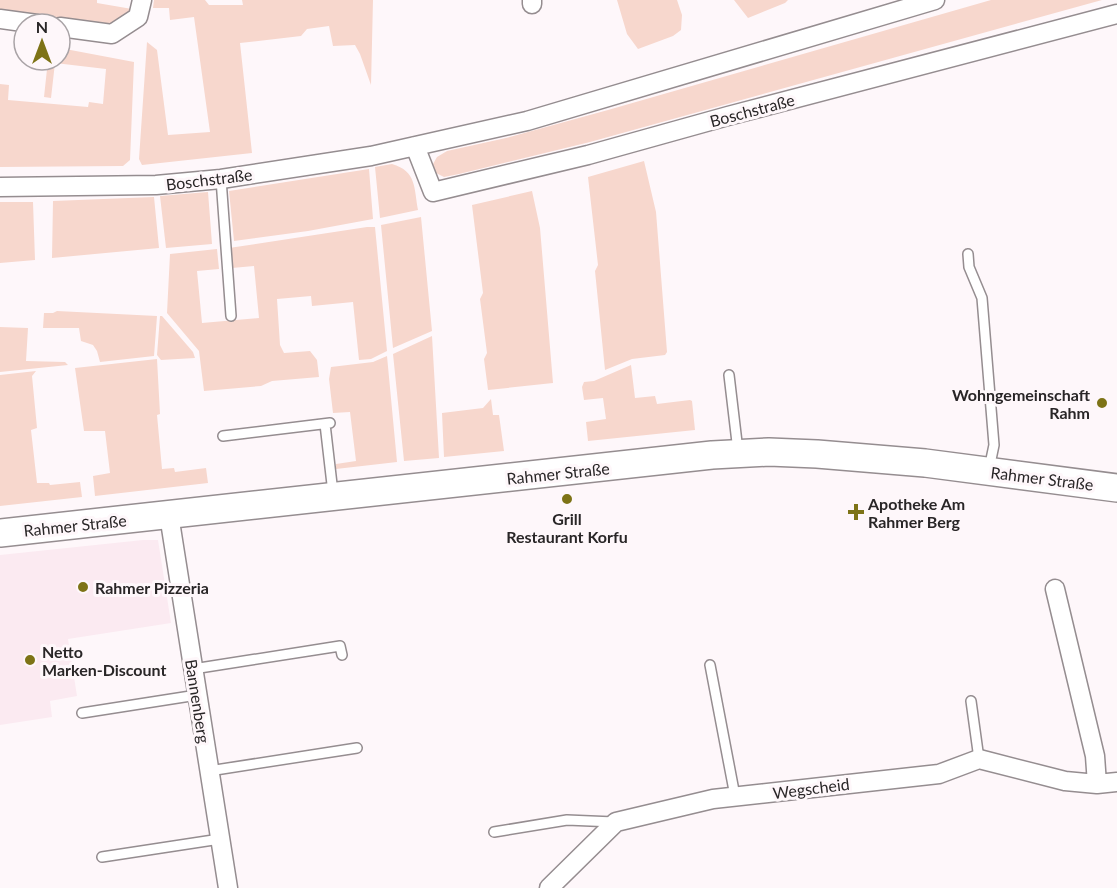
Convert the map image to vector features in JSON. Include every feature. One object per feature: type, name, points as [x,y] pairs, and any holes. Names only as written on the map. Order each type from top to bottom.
[{"type":"main road","name":"Rahmer Straße","points":[[0,533],[712,454],[769,452],[817,454],[925,463],[1117,488]]},
{"type":"street","points":[[72,29],[112,34],[138,17],[142,0]]},
{"type":"street","name":"Boschstraße","points":[[0,187],[135,186],[220,179],[371,156],[527,121],[935,0]]},
{"type":"street","name":"Boschstraße","points":[[415,146],[433,192],[588,155],[1117,14]]},
{"type":"street","name":"Bannenberg","points":[[169,515],[228,888]]},
{"type":"street","points":[[1055,589],[1095,756],[1097,784]]},
{"type":"street","points":[[979,759],[1065,781],[1097,784],[1117,782]]},
{"type":"street","name":"Wegscheid","points":[[616,822],[712,799],[939,774],[979,759]]},
{"type":"street","points":[[549,888],[616,822]]},
{"type":"lane","points":[[220,179],[231,315]]},
{"type":"lane","points":[[968,254],[969,267],[982,298],[994,445],[989,471]]},
{"type":"lane","points":[[729,375],[738,453]]},
{"type":"lane","points":[[223,436],[328,423],[334,497]]},
{"type":"lane","points":[[193,669],[340,646],[342,655]]},
{"type":"lane","points":[[711,665],[735,796]]},
{"type":"lane","points":[[82,713],[197,694]]},
{"type":"lane","points":[[971,701],[979,759]]},
{"type":"lane","points":[[210,771],[357,748]]},
{"type":"lane","points":[[494,832],[567,820],[616,822]]},
{"type":"lane","points":[[102,857],[220,839]]},
{"type":"shaded area","points":[[0,0],[97,0],[97,3],[132,9],[131,14],[106,27],[72,22],[72,12],[0,11]]},
{"type":"shaded area","points":[[154,0],[205,0],[209,5],[243,5],[242,0],[373,0],[371,85],[355,45],[333,46],[329,26],[307,29],[301,36],[240,43],[252,153],[142,165],[139,159],[147,42],[157,50],[168,135],[210,132],[194,17],[170,20],[169,8],[153,8]]},
{"type":"shaded area","points":[[617,0],[677,0],[682,15],[681,30],[673,36],[638,49],[627,34]]},
{"type":"shaded area","points":[[734,0],[788,0],[748,18]]},
{"type":"shaded area","points":[[991,0],[1102,0],[590,142],[444,177],[436,173],[433,164],[437,157],[447,151],[506,138],[608,110]]},
{"type":"shaded area","points":[[72,50],[134,62],[130,160],[123,166],[0,167],[0,84],[9,85],[8,100],[88,107],[89,102],[103,104],[106,69],[72,65]]},
{"type":"shaded area","points":[[47,72],[54,72],[51,98],[44,97]]},
{"type":"shaded area","points":[[644,161],[656,212],[667,352],[665,355],[632,359],[605,370],[595,271],[598,265],[588,177]]},
{"type":"shaded area","points":[[392,164],[406,171],[410,176],[415,188],[418,210],[380,218],[375,167]]},
{"type":"shaded area","points":[[369,169],[373,219],[234,241],[229,191]]},
{"type":"shaded area","points":[[532,191],[540,228],[553,383],[488,390],[484,359],[487,353],[480,299],[483,293],[472,205]]},
{"type":"shaded area","points":[[208,192],[212,244],[166,248],[160,196]]},
{"type":"shaded area","points":[[154,197],[159,248],[52,258],[53,201]]},
{"type":"shaded area","points":[[0,202],[33,202],[35,260],[0,263]]},
{"type":"shaded area","points":[[421,217],[432,331],[393,348],[381,225]]},
{"type":"shaded area","points":[[375,227],[387,351],[371,359],[359,360],[353,302],[312,306],[311,296],[277,299],[280,345],[284,353],[310,351],[317,360],[319,377],[272,381],[261,386],[204,391],[199,351],[167,313],[170,254],[217,249],[219,269],[197,271],[202,323],[259,318],[254,266],[232,268],[229,248]]},
{"type":"shaded area","points":[[57,311],[157,316],[154,356],[100,362],[93,345],[81,341],[79,328],[43,328],[44,313]]},
{"type":"shaded area","points":[[160,316],[193,352],[195,358],[161,360],[157,355]]},
{"type":"shaded area","points":[[0,327],[28,328],[26,361],[65,362],[68,365],[0,372]]},
{"type":"shaded area","points":[[432,336],[439,458],[404,461],[393,354]]},
{"type":"shaded area","points":[[387,356],[397,462],[336,469],[336,464],[356,461],[350,412],[333,413],[329,379],[331,367],[373,362]]},
{"type":"shaded area","points":[[157,359],[160,414],[157,415],[162,469],[174,468],[175,472],[206,468],[208,483],[95,496],[93,476],[110,473],[105,431],[84,431],[75,368]]},
{"type":"shaded area","points":[[631,365],[635,398],[655,396],[657,404],[692,401],[695,430],[588,441],[586,422],[606,419],[603,398],[584,400],[582,387],[584,382],[594,381]]},
{"type":"shaded area","points":[[36,371],[32,376],[37,428],[31,430],[37,483],[49,483],[50,485],[80,482],[82,497],[0,506],[0,375]]},
{"type":"shaded area","points":[[491,399],[493,415],[499,415],[504,451],[444,457],[442,413],[483,408]]},
{"type":"shaded area","points":[[158,540],[171,623],[68,639],[77,696],[50,701],[52,717],[0,725],[0,555]]},
{"type":"place","name":"Wohngemeinschaft Rahm","points":[[1102,403]]},
{"type":"place","name":"Grill Restaurant Korfu","points":[[567,499]]},
{"type":"place","name":"Apotheke Am Rahmer Berg","points":[[856,512]]},
{"type":"place","name":"Rahmer Pizzeria","points":[[83,587]]},
{"type":"place","name":"Netto Marken-Discount","points":[[30,660]]}]
